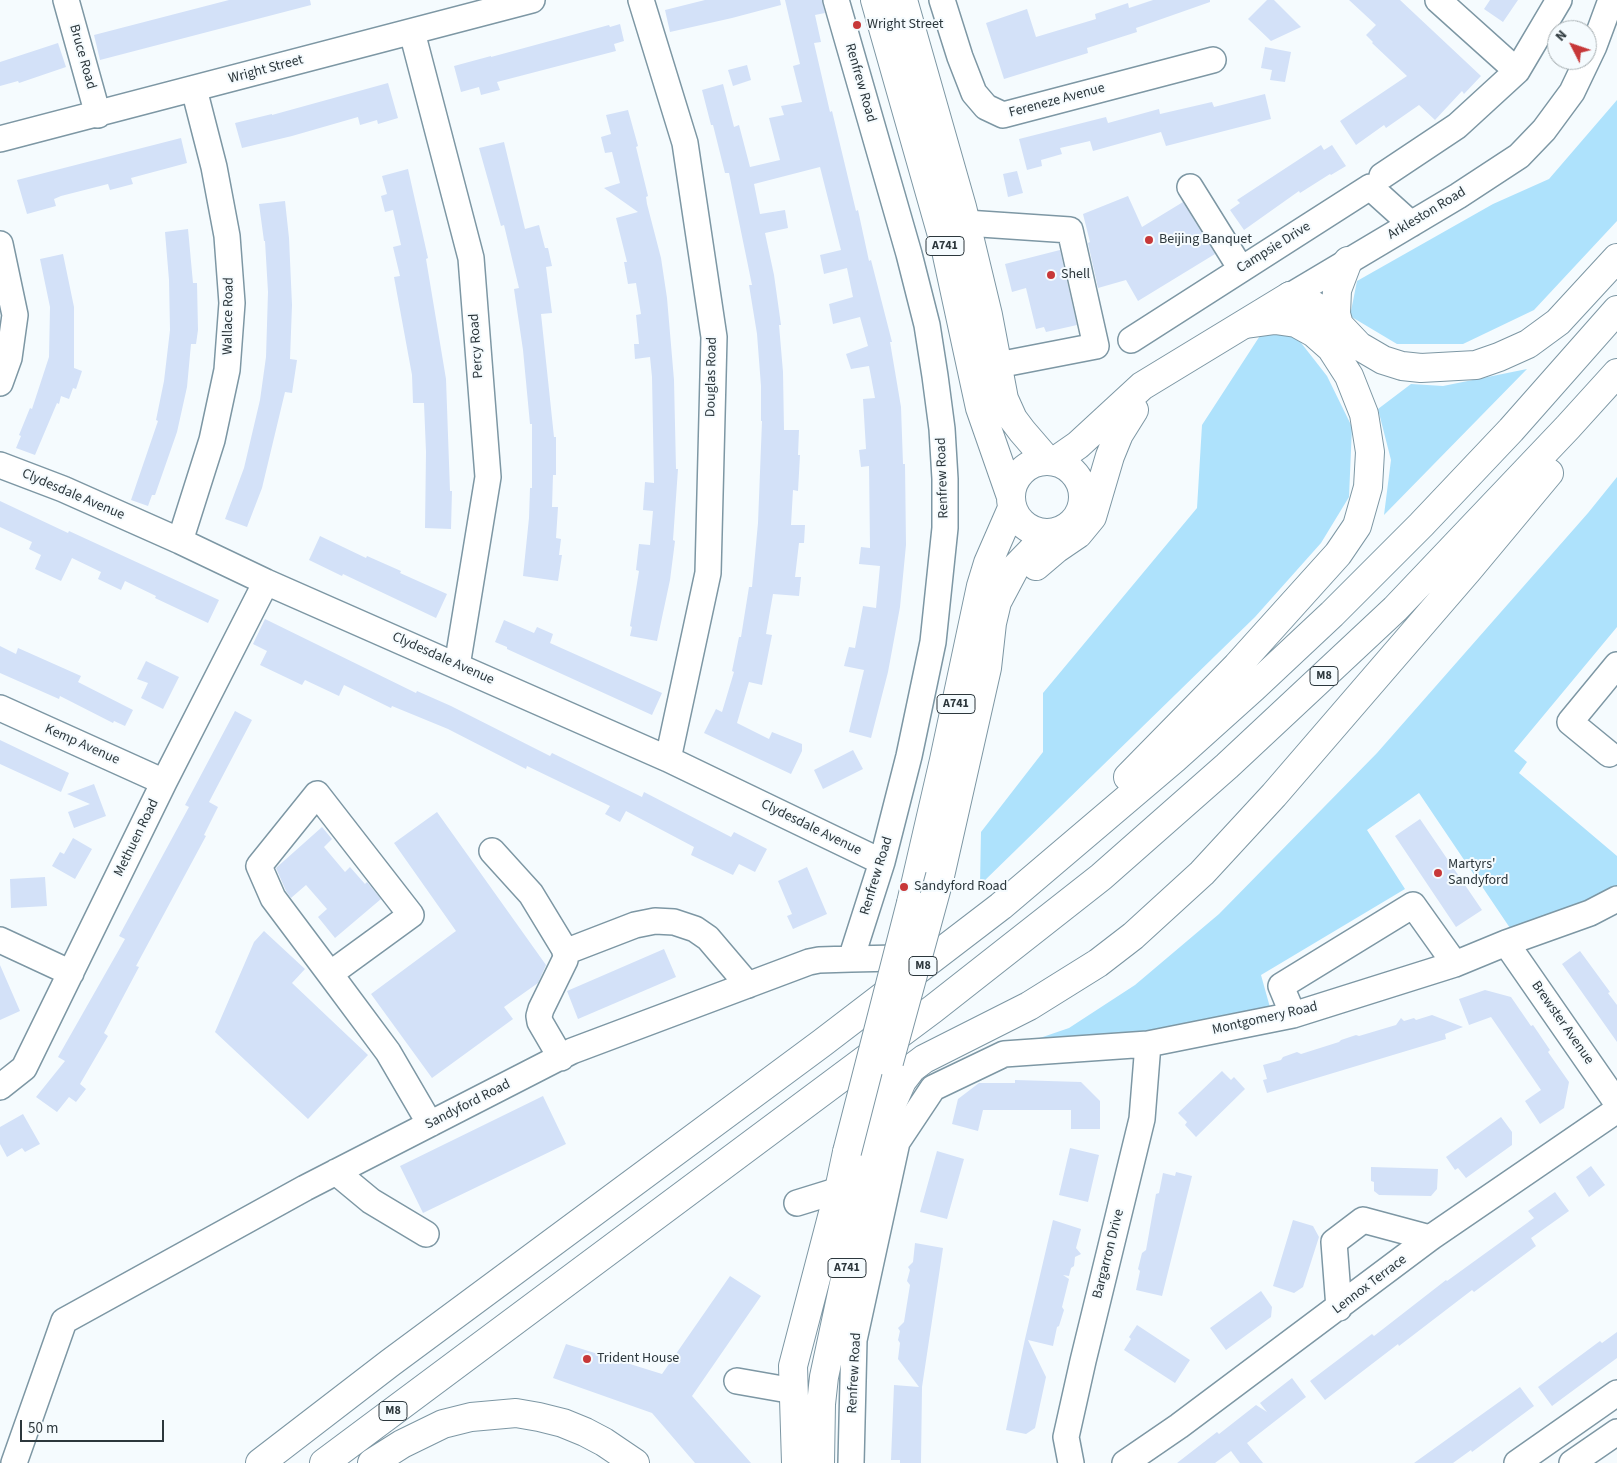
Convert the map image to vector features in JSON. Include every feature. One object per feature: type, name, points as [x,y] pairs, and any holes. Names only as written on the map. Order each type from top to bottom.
[{"type":"main road","name":"A741","points":[[796,1463],[793,1366],[839,1190],[846,1152],[911,904],[944,760],[980,586],[1011,501],[980,408],[945,246],[875,0]]},
{"type":"main road","name":"A741","points":[[903,0],[966,223],[988,314],[1004,399],[1013,419],[1051,461]]},
{"type":"main road","points":[[1290,296],[1311,304],[1339,325],[1359,346],[1372,355],[1402,366],[1421,368],[1476,365],[1528,344],[1558,322],[1617,258]]},
{"type":"main road","points":[[1339,325],[1336,314],[1337,290],[1348,260]]},
{"type":"main road","name":"Arkleston Road","points":[[1051,461],[1078,445],[1142,386],[1290,296]]},
{"type":"main road","name":"M8","points":[[260,1463],[822,1043],[1001,906],[1181,753],[1332,614],[1421,525],[1511,430],[1617,310]]},
{"type":"main road","points":[[1001,906],[1237,666],[1338,554],[1356,526],[1368,487],[1370,452],[1364,414],[1349,376],[1331,348],[1314,333],[1296,323],[1275,320],[1246,324]]},
{"type":"main road","name":"Arkleston Road","points":[[1083,492],[1106,442],[1176,365]]},
{"type":"main road","name":"M8","points":[[324,1463],[933,1008],[1101,877],[1227,766],[1395,609],[1556,441],[1617,372]]},
{"type":"main road","points":[[874,1144],[902,1081],[912,1068],[924,1058],[1029,1006],[1098,963],[1133,936],[1202,873],[1274,795],[1617,392]]},
{"type":"main road","name":"A741","points":[[987,668],[997,647],[1020,585],[1042,560],[1078,534],[1092,517],[1110,456],[1134,410]]},
{"type":"main road","points":[[1038,461],[1051,461],[1065,465],[1074,472],[1080,481],[1083,492],[1083,502],[1075,520],[1063,529],[1049,533],[1037,532],[1026,527],[1018,519],[1011,501],[1012,485],[1022,470],[1038,461]]},
{"type":"main road","name":"A741","points":[[820,1463],[821,1404],[824,1377],[874,1144],[886,1075],[940,876],[987,668],[992,623],[997,602],[1015,568],[1049,533]]},
{"type":"main road","points":[[372,1463],[410,1440],[444,1424],[471,1417],[516,1414],[563,1423],[585,1432],[604,1442],[635,1463]]},
{"type":"street","name":"Bruce Road","points":[[66,0],[98,115]]},
{"type":"street","name":"Wright Street","points":[[0,139],[98,115],[532,0]]},
{"type":"street","name":"Douglas Road","points":[[641,0],[685,143],[714,337],[708,573],[668,759]]},
{"type":"street","name":"Renfrew Road","points":[[836,0],[909,254],[927,326],[942,429],[945,479],[945,528],[933,642],[909,756],[882,862],[851,958]]},
{"type":"street","name":"Fereneze Avenue","points":[[942,0],[960,57],[974,93],[986,107],[1004,115],[1213,60]]},
{"type":"street","points":[[1438,0],[1517,71]]},
{"type":"street","points":[[1382,176],[1457,126],[1517,71],[1559,0]]},
{"type":"street","name":"Arkleston Road","points":[[1290,296],[1458,196],[1519,156],[1544,130],[1572,92],[1594,46],[1611,0]]},
{"type":"street","name":"Percy Road","points":[[412,32],[470,258],[488,477],[457,666]]},
{"type":"street","name":"Wallace Road","points":[[180,541],[212,440],[227,370],[232,303],[227,236],[214,167],[194,89]]},
{"type":"street","points":[[1190,187],[1241,269]]},
{"type":"street","name":"Campsie Drive","points":[[1131,340],[1370,187],[1411,224]]},
{"type":"street","points":[[966,223],[1070,230],[1096,346],[998,365]]},
{"type":"street","points":[[0,244],[15,315],[9,358],[0,384]]},
{"type":"street","name":"Clydesdale Avenue","points":[[0,465],[63,489],[266,582],[668,759],[882,862]]},
{"type":"street","name":"Methuen Road","points":[[0,1087],[24,1068],[164,782],[266,582]]},
{"type":"street","points":[[1614,753],[1570,722],[1617,665]]},
{"type":"street","name":"Kemp Avenue","points":[[0,708],[164,782]]},
{"type":"street","points":[[909,756],[944,760]]},
{"type":"street","points":[[330,974],[411,915],[317,794],[259,866],[273,898],[388,1052],[430,1124]]},
{"type":"street","points":[[492,850],[531,894],[565,952],[565,960],[540,1009],[539,1016],[540,1022],[561,1058]]},
{"type":"street","name":"Montgomery Road","points":[[933,1088],[1004,1054],[1148,1044],[1293,1015],[1455,964],[1506,943],[1590,913],[1617,899]]},
{"type":"street","points":[[1293,1015],[1281,986],[1413,905],[1455,964]]},
{"type":"street","points":[[565,952],[635,925],[655,921],[674,922],[694,929],[708,938],[748,985]]},
{"type":"street","points":[[0,940],[71,973]]},
{"type":"street","name":"Brewster Avenue","points":[[1506,943],[1615,1098]]},
{"type":"street","name":"Sandyford Road","points":[[14,1463],[64,1321],[336,1172],[572,1051],[809,962],[851,958],[897,958]]},
{"type":"street","name":"Bargarron Drive","points":[[1071,1463],[1066,1437],[1142,1118],[1148,1044]]},
{"type":"street","name":"Renfrew Road","points":[[851,1463],[854,1340],[892,1161],[897,1142],[933,1088]]},
{"type":"street","name":"Lennox Terrace","points":[[1125,1463],[1179,1426],[1339,1308],[1615,1098]]},
{"type":"street","points":[[336,1172],[371,1201],[426,1234]]},
{"type":"street","points":[[797,1203],[839,1190]]},
{"type":"street","points":[[1339,1308],[1334,1242],[1363,1220],[1430,1238]]},
{"type":"street","points":[[737,1381],[794,1391]]},
{"type":"street","points":[[1517,1463],[1617,1393]]},
{"type":"street","points":[[1572,1463],[1617,1432]]},
{"type":"shaded area","points":[[1617,100],[1617,221],[1534,310],[1463,344],[1397,344],[1350,316],[1357,281],[1493,204],[1549,179]]},
{"type":"shaded area","points":[[1265,328],[1291,330],[1327,376],[1352,427],[1349,497],[1321,543],[1255,617],[980,885],[981,832],[1043,752],[1043,693],[1197,508],[1202,425]]},
{"type":"shaded area","points":[[1527,369],[1384,515],[1391,460],[1378,409],[1411,384],[1443,386]]},
{"type":"shaded area","points":[[1617,477],[1617,627],[1514,751],[1527,762],[1519,773],[1617,856],[1617,887],[1576,906],[1512,931],[1419,793],[1367,830],[1405,889],[1261,975],[1271,1011],[1182,1030],[1034,1040],[1069,1028],[1135,985],[1219,914],[1377,753],[1588,513]]},
{"type":"building","points":[[229,0],[310,0],[311,5],[100,60],[94,35]]},
{"type":"building","points":[[705,0],[780,0],[781,5],[670,32],[665,10]]},
{"type":"building","points":[[785,0],[822,0],[825,13],[815,15],[821,42],[814,43],[830,112],[832,111],[856,211],[858,210],[869,261],[871,260],[892,342],[890,342],[901,407],[903,464],[905,464],[906,545],[900,607],[888,672],[871,738],[849,732],[864,670],[844,666],[849,647],[855,648],[863,606],[876,608],[880,566],[859,564],[861,547],[870,548],[869,466],[861,467],[859,450],[866,449],[863,399],[875,398],[869,366],[851,369],[846,354],[868,346],[860,317],[833,324],[829,304],[853,297],[847,268],[824,274],[820,255],[841,250],[820,167],[754,184],[760,214],[785,210],[788,228],[765,233],[774,275],[781,325],[779,325],[783,372],[784,430],[799,430],[798,491],[793,490],[791,525],[805,525],[804,543],[799,543],[795,577],[801,577],[799,596],[773,594],[766,634],[772,635],[762,685],[749,682],[737,723],[769,739],[772,732],[802,744],[802,751],[791,774],[704,733],[716,709],[722,712],[734,672],[732,671],[739,637],[741,637],[749,587],[752,587],[758,523],[762,421],[757,334],[749,285],[752,285],[729,173],[725,173],[702,90],[723,84],[734,127],[739,125],[750,167],[780,160],[769,118],[784,115],[781,106],[802,102],[793,66],[800,64]]},
{"type":"building","points":[[1153,0],[1210,0],[1210,2],[1136,28],[1137,32],[1087,48],[1088,53],[1004,79],[986,23],[1027,9],[1036,37],[1096,19],[1095,14],[1128,3],[1129,8]]},
{"type":"building","points":[[1267,0],[1274,0],[1301,27],[1271,41],[1248,19]]},
{"type":"building","points":[[1349,0],[1400,0],[1481,76],[1464,94],[1462,91],[1435,120],[1419,105],[1386,128],[1384,125],[1356,145],[1340,121],[1407,76],[1372,43],[1366,35],[1376,25]]},
{"type":"building","points":[[1490,0],[1518,0],[1503,22],[1484,9]]},
{"type":"building","points":[[620,24],[624,41],[614,44],[616,51],[497,82],[500,90],[481,95],[479,87],[461,92],[454,66],[609,25],[610,27]]},
{"type":"building","points":[[58,43],[66,67],[19,83],[18,81],[0,86],[0,62]]},
{"type":"building","points":[[1265,47],[1291,52],[1285,82],[1270,80],[1272,70],[1261,68]]},
{"type":"building","points":[[747,65],[751,80],[733,86],[728,70]]},
{"type":"building","points":[[388,83],[398,118],[378,124],[377,120],[360,125],[358,117],[242,148],[235,123],[272,115]]},
{"type":"building","points":[[1265,94],[1271,119],[1166,146],[1161,132],[1093,151],[1090,141],[1060,148],[1062,154],[1041,160],[1042,166],[1027,170],[1019,139],[1106,117],[1108,123],[1159,109],[1160,114],[1212,102],[1214,107]]},
{"type":"building","points":[[628,110],[638,146],[636,147],[648,196],[646,197],[647,204],[661,258],[667,298],[674,380],[676,469],[678,469],[673,540],[675,541],[670,580],[657,641],[630,636],[639,571],[636,570],[639,544],[650,545],[653,511],[643,510],[645,482],[654,483],[652,377],[650,357],[635,359],[634,344],[639,344],[636,315],[641,314],[636,283],[628,284],[624,262],[627,262],[616,218],[638,212],[604,188],[620,183],[612,152],[605,153],[601,137],[611,134],[606,115]]},
{"type":"building","points":[[181,138],[187,163],[131,178],[133,184],[110,190],[108,184],[61,196],[54,199],[56,206],[27,214],[17,180]]},
{"type":"building","points":[[504,142],[525,229],[539,225],[545,248],[548,248],[552,266],[546,267],[552,313],[541,314],[554,437],[556,437],[556,475],[553,475],[552,507],[558,507],[556,538],[561,539],[559,555],[562,555],[558,581],[523,576],[530,488],[532,488],[532,424],[530,424],[523,350],[514,289],[519,288],[504,225],[501,226],[479,148]]},
{"type":"building","points":[[1321,145],[1324,150],[1332,145],[1346,166],[1300,193],[1299,191],[1244,230],[1230,210],[1240,203],[1237,200]]},
{"type":"building","points":[[408,169],[428,258],[426,259],[446,379],[450,491],[452,491],[451,529],[425,528],[426,452],[424,403],[413,403],[412,375],[394,277],[400,276],[393,247],[401,245],[393,210],[385,212],[381,196],[387,194],[382,176]]},
{"type":"building","points":[[1017,171],[1023,193],[1008,197],[1003,174]]},
{"type":"building","name":"Beijing Banquet","points":[[1128,196],[1142,227],[1183,202],[1215,254],[1138,301],[1126,280],[1098,288],[1083,214]]},
{"type":"building","points":[[285,201],[289,238],[292,305],[290,359],[297,360],[292,393],[285,392],[262,488],[247,527],[225,519],[244,468],[260,400],[266,357],[268,292],[265,241],[259,204]]},
{"type":"building","points":[[188,229],[193,283],[197,283],[198,330],[196,344],[191,344],[187,387],[177,432],[155,495],[152,495],[148,506],[131,500],[158,421],[156,420],[164,381],[170,330],[169,280],[165,232]]},
{"type":"building","points":[[1060,250],[1077,325],[1046,332],[1044,327],[1036,329],[1026,288],[1012,292],[1005,264]]},
{"type":"building","points":[[63,254],[74,307],[74,368],[82,371],[76,389],[73,388],[69,399],[61,396],[59,404],[57,403],[35,455],[16,448],[30,408],[32,409],[49,357],[50,307],[40,259]]},
{"type":"building","points":[[0,501],[219,600],[208,623],[155,598],[156,596],[125,581],[121,590],[98,579],[101,572],[72,558],[61,581],[35,569],[41,555],[29,549],[32,542],[0,527]]},
{"type":"building","points":[[320,536],[366,558],[367,556],[401,571],[400,573],[447,594],[436,618],[309,560]]},
{"type":"building","points":[[265,619],[416,693],[417,691],[451,706],[550,756],[552,753],[642,797],[644,792],[731,837],[734,832],[767,849],[755,872],[739,864],[733,875],[691,855],[694,847],[626,811],[620,822],[605,814],[610,806],[527,766],[526,769],[448,729],[392,706],[391,708],[344,685],[339,696],[305,680],[302,685],[260,665],[267,651],[253,644]]},
{"type":"building","points":[[504,620],[534,633],[537,627],[553,634],[550,643],[662,693],[652,715],[495,642]]},
{"type":"building","points":[[0,646],[16,654],[18,648],[81,676],[78,682],[133,710],[125,726],[114,721],[113,723],[60,696],[59,699],[0,673]]},
{"type":"building","points":[[146,661],[179,677],[163,709],[141,698],[148,683],[137,679]]},
{"type":"building","points":[[235,711],[252,720],[209,802],[218,807],[204,835],[206,836],[136,966],[139,967],[104,1033],[108,1036],[80,1084],[86,1089],[76,1102],[69,1097],[57,1112],[36,1097],[65,1061],[58,1057],[125,939],[119,936],[189,807],[185,805]]},
{"type":"building","points":[[0,740],[69,773],[61,792],[0,764]]},
{"type":"building","points":[[853,750],[863,769],[823,789],[814,770]]},
{"type":"building","points":[[94,784],[106,816],[74,828],[68,812],[90,804],[67,794]]},
{"type":"building","points":[[437,812],[546,965],[538,983],[504,1007],[513,1019],[432,1078],[371,994],[456,931],[394,843]]},
{"type":"building","name":"Martyrs' Sandyford","points":[[1420,819],[1482,910],[1456,927],[1395,836]]},
{"type":"building","points":[[322,827],[332,839],[324,847],[345,872],[350,867],[365,884],[367,882],[381,899],[335,938],[318,917],[327,909],[306,885],[291,898],[276,868]]},
{"type":"building","points":[[73,838],[92,849],[75,879],[52,866],[60,852],[64,854]]},
{"type":"building","points":[[807,867],[827,914],[793,929],[787,916],[792,914],[778,881]]},
{"type":"building","points":[[45,877],[47,906],[11,908],[10,879]]},
{"type":"building","points":[[264,931],[305,969],[292,983],[368,1055],[308,1119],[215,1032],[254,942]]},
{"type":"building","points":[[664,949],[676,977],[578,1019],[567,991]]},
{"type":"building","points":[[1580,951],[1610,992],[1608,993],[1617,1005],[1617,1042],[1562,964]]},
{"type":"building","points":[[0,965],[20,1011],[0,1020]]},
{"type":"building","points":[[1485,990],[1511,997],[1531,1026],[1533,1025],[1550,1050],[1548,1052],[1569,1082],[1564,1108],[1540,1124],[1525,1101],[1541,1090],[1491,1017],[1469,1025],[1459,999]]},
{"type":"building","points":[[1432,1015],[1463,1027],[1445,1034],[1446,1039],[1267,1093],[1263,1080],[1267,1079],[1263,1065],[1281,1060],[1283,1057],[1297,1052],[1301,1054],[1356,1035],[1359,1036],[1396,1025],[1401,1018],[1404,1021],[1414,1018],[1416,1020]]},
{"type":"building","points":[[1222,1071],[1231,1080],[1234,1077],[1245,1089],[1196,1137],[1185,1125],[1187,1122],[1178,1113]]},
{"type":"building","points":[[1015,1080],[1081,1082],[1100,1101],[1100,1129],[1071,1129],[1071,1110],[983,1110],[978,1131],[952,1124],[958,1099],[979,1083],[1015,1083]]},
{"type":"building","points":[[543,1096],[566,1144],[423,1213],[400,1166]]},
{"type":"building","points":[[23,1114],[40,1144],[25,1152],[22,1148],[7,1157],[0,1144],[0,1127]]},
{"type":"building","points":[[1501,1117],[1512,1132],[1512,1145],[1466,1178],[1458,1168],[1455,1170],[1446,1157]]},
{"type":"building","points":[[1070,1148],[1099,1155],[1088,1202],[1059,1195]]},
{"type":"building","points":[[937,1151],[964,1159],[947,1219],[920,1212]]},
{"type":"building","points":[[1591,1166],[1605,1185],[1589,1197],[1576,1177]]},
{"type":"building","points":[[1371,1167],[1438,1169],[1437,1189],[1431,1196],[1379,1195],[1374,1191],[1374,1182],[1371,1181]]},
{"type":"building","points":[[1176,1172],[1192,1176],[1162,1296],[1136,1290],[1140,1271],[1138,1269],[1142,1253],[1146,1250],[1156,1194],[1159,1193],[1163,1173],[1175,1176]]},
{"type":"building","points":[[1555,1192],[1569,1211],[1531,1238],[1536,1246],[1474,1292],[1472,1290],[1399,1346],[1398,1344],[1325,1400],[1310,1381],[1372,1334],[1374,1336],[1446,1280],[1534,1218],[1528,1211]]},
{"type":"building","points":[[1053,1220],[1081,1229],[1076,1248],[1081,1254],[1075,1257],[1074,1266],[1071,1268],[1069,1276],[1063,1275],[1069,1279],[1062,1307],[1064,1310],[1057,1327],[1053,1346],[1028,1340],[1046,1377],[1035,1428],[1026,1434],[1006,1430]]},
{"type":"building","points":[[1293,1220],[1313,1226],[1319,1237],[1303,1287],[1294,1293],[1273,1286]]},
{"type":"building","points":[[915,1243],[943,1248],[922,1387],[921,1463],[900,1463],[900,1460],[891,1460],[894,1385],[919,1387],[898,1359],[900,1331],[898,1328],[904,1322],[910,1285],[907,1281],[910,1270],[908,1267],[913,1262]]},
{"type":"building","name":"Trident House","points":[[730,1276],[761,1296],[692,1396],[751,1463],[695,1463],[652,1413],[553,1378],[566,1344],[662,1374]]},
{"type":"building","points":[[1261,1291],[1272,1307],[1271,1317],[1226,1350],[1210,1328]]},
{"type":"building","points":[[1137,1325],[1190,1360],[1175,1383],[1124,1350],[1131,1339],[1129,1337]]},
{"type":"building","points":[[1617,1332],[1617,1358],[1552,1406],[1538,1387],[1600,1341],[1602,1343]]},
{"type":"building","points":[[1292,1378],[1306,1397],[1247,1443],[1263,1463],[1240,1463],[1231,1451],[1215,1463],[1177,1463],[1256,1405],[1267,1412],[1260,1403]]},
{"type":"building","points":[[1520,1387],[1534,1406],[1472,1452],[1471,1450],[1453,1463],[1414,1463]]},
{"type":"place","name":"Wright Street","points":[[857,25]]},
{"type":"place","name":"Beijing Banquet","points":[[1149,240]]},
{"type":"place","name":"Shell","points":[[1051,275]]},
{"type":"place","name":"Martyrs' Sandyford","points":[[1438,873]]},
{"type":"place","name":"Sandyford Road","points":[[904,887]]},
{"type":"place","name":"Trident House","points":[[587,1359]]}]
